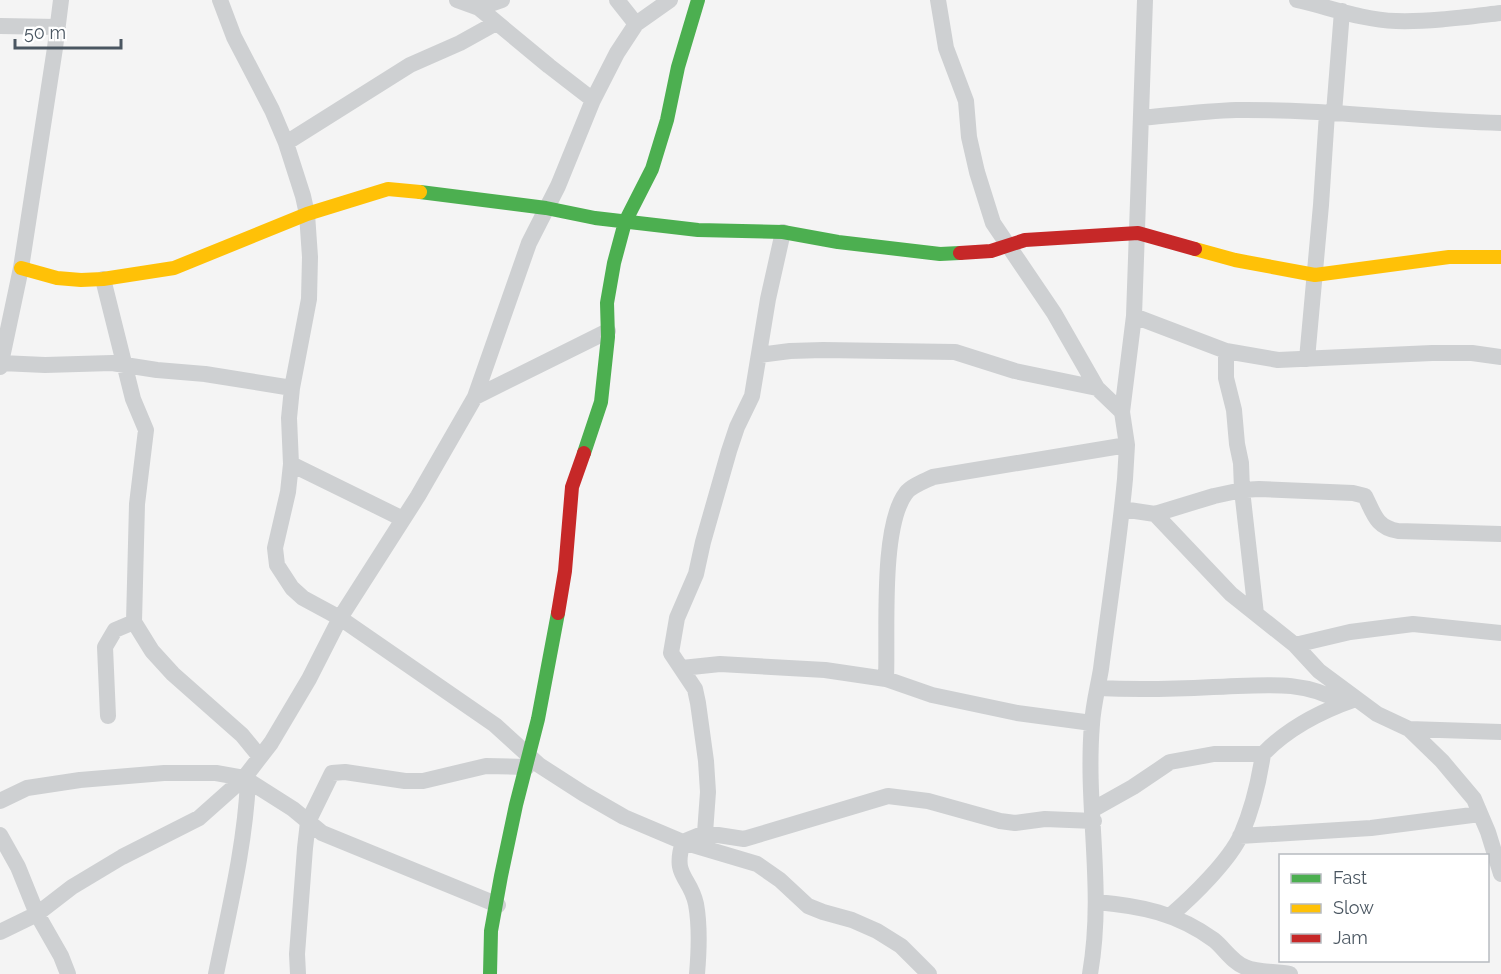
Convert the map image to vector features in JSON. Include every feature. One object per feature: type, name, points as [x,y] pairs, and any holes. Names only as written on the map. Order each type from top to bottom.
[{"type":"street","points":[[61,0],[21,268],[1,365],[125,365],[205,374],[292,388]]},
{"type":"street","points":[[220,0],[234,37],[272,110],[286,144],[307,214],[310,257],[309,299],[292,388],[289,418],[291,464],[288,492],[275,548],[277,565],[292,588],[303,598],[340,618],[495,725],[528,761],[624,817],[683,842],[757,864],[780,880],[808,906],[852,920],[877,931],[901,946],[929,974]]},
{"type":"street","points":[[457,0],[479,8],[593,100]]},
{"type":"street","points":[[479,8],[502,0]]},
{"type":"street","points":[[617,0],[636,24]]},
{"type":"street","points":[[0,932],[37,914],[72,887],[122,857],[199,818],[246,779],[271,743],[309,679],[340,618],[403,519],[475,397],[529,243],[558,186],[593,100],[617,53],[636,24],[670,0]]},
{"type":"street","points":[[490,974],[491,932],[498,905],[501,876],[545,685],[563,583],[572,487],[602,402],[608,331],[607,303],[614,262],[625,222],[652,169],[698,0]]},
{"type":"street","points":[[938,0],[946,48],[966,101],[969,137],[993,223],[1054,313],[1097,388],[1122,412]]},
{"type":"street","points":[[1090,974],[1097,902],[1092,723],[1122,509],[1127,445],[1122,412],[1134,316],[1145,0]]},
{"type":"street","points":[[1296,0],[1394,21],[1432,20],[1501,13]]},
{"type":"street","points":[[1307,359],[1342,11]]},
{"type":"street","points":[[286,144],[410,65],[460,43],[496,23]]},
{"type":"street","points":[[0,26],[58,27]]},
{"type":"street","points":[[1141,118],[1236,110],[1501,123]]},
{"type":"street","points":[[21,268],[57,278],[81,280],[103,279],[174,268],[189,264],[307,214],[388,189],[546,208],[625,222],[698,230],[783,232],[940,255],[991,251],[1025,240],[1138,233],[1235,260],[1315,275],[1449,257],[1501,257]]},
{"type":"street","points":[[705,833],[708,792],[698,703],[695,689],[671,653],[677,618],[696,574],[703,542],[737,427],[752,396],[768,298],[783,232]]},
{"type":"street","points":[[103,279],[133,399],[146,430],[137,504],[134,622],[152,651],[174,674],[242,735],[260,756]]},
{"type":"street","points":[[1134,316],[1226,351],[1278,360],[1432,353],[1472,353],[1501,357]]},
{"type":"street","points":[[475,397],[608,331]]},
{"type":"street","points":[[759,355],[823,350],[955,352],[1015,371],[1097,388]]},
{"type":"street","points":[[1226,351],[1226,378],[1234,410],[1241,463],[1256,614]]},
{"type":"street","points":[[886,679],[885,637],[890,551],[899,506],[907,492],[933,477],[1127,445]]},
{"type":"street","points":[[291,464],[403,519]]},
{"type":"street","points":[[1122,509],[1155,514],[1242,490],[1282,489],[1353,493],[1365,496],[1376,519],[1386,529],[1501,534]]},
{"type":"street","points":[[1155,514],[1231,594],[1295,645],[1349,701]]},
{"type":"street","points":[[108,716],[105,647],[115,630],[134,622]]},
{"type":"street","points":[[1295,645],[1350,632],[1413,624],[1501,633]]},
{"type":"street","points":[[682,668],[720,664],[825,669],[886,679],[932,695],[1017,713],[1092,723]]},
{"type":"street","points":[[1098,688],[1138,690],[1287,684],[1349,701],[1409,729],[1442,761],[1474,800],[1480,814],[1495,831],[1501,874]]},
{"type":"street","points":[[1171,915],[1216,869],[1240,836],[1260,775],[1263,754],[1297,726],[1349,701]]},
{"type":"street","points":[[1409,729],[1501,732]]},
{"type":"street","points":[[683,842],[705,833],[744,839],[888,796],[928,801],[1000,821],[1016,823],[1093,816],[1170,762],[1214,754],[1263,754]]},
{"type":"street","points":[[298,974],[297,954],[304,848],[308,822],[332,773],[423,781],[486,766],[528,761]]},
{"type":"street","points":[[0,801],[27,788],[80,780],[185,773],[216,773],[246,779],[274,795],[322,833],[338,841],[498,905]]},
{"type":"street","points":[[216,974],[237,875],[246,779]]},
{"type":"street","points":[[1240,836],[1371,828],[1480,814]]},
{"type":"street","points":[[0,835],[68,974]]},
{"type":"street","points":[[683,842],[679,855],[681,874],[696,902],[700,950],[697,974]]},
{"type":"street","points":[[1097,902],[1127,905],[1171,915],[1207,935],[1246,968],[1290,974]]},
{"type":"traffic: fast","points":[[584,453],[601,402],[608,337],[607,303],[614,263],[625,222],[652,169],[698,0]]},
{"type":"traffic: fast","points":[[420,192],[546,208],[595,218],[698,230],[783,232],[838,242],[940,254],[960,253]]},
{"type":"traffic: fast","points":[[490,974],[491,931],[501,876],[538,719],[558,613]]},
{"type":"traffic: slow","points":[[21,268],[57,278],[81,280],[103,279],[174,268],[307,214],[388,189],[420,192]]},
{"type":"traffic: slow","points":[[1195,249],[1235,260],[1315,275],[1449,257],[1501,257]]},
{"type":"traffic: jam","points":[[960,253],[991,251],[1025,240],[1138,233],[1195,249]]},
{"type":"traffic: jam","points":[[558,613],[565,571],[572,487],[584,453]]}]
